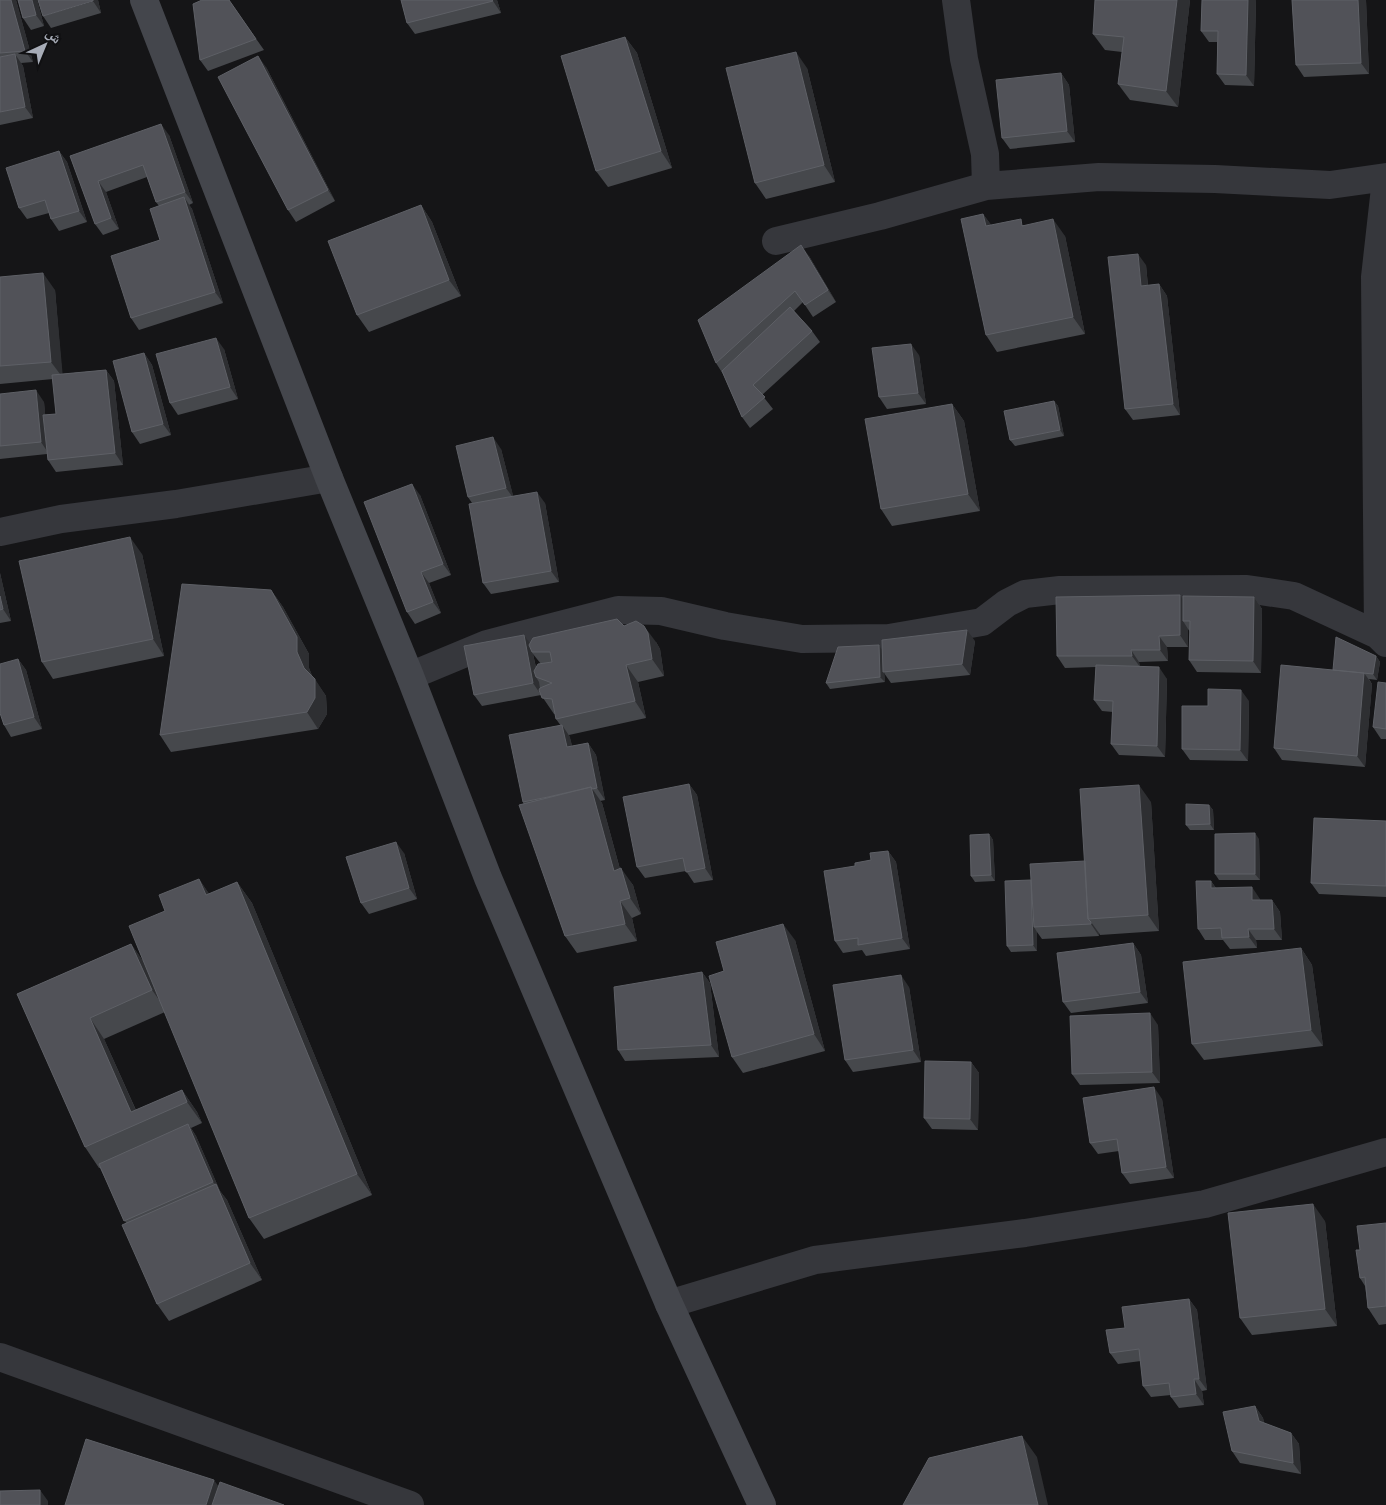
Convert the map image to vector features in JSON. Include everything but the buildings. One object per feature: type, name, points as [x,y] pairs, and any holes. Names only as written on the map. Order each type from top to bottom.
[{"type":"street","points":[[144,0],[329,478],[410,676],[488,878],[669,1304],[762,1505]]},
{"type":"street","points":[[956,0],[964,59],[985,154],[986,186]]},
{"type":"street","points":[[410,676],[487,644],[618,610],[661,611],[726,626],[802,639],[889,638],[982,622],[1007,603],[1025,594],[1060,590],[1247,589],[1294,596],[1382,639],[1375,277],[1386,178],[1330,185],[1099,177],[986,186],[880,216],[776,241]]},
{"type":"street","points":[[0,532],[61,518],[176,504],[329,478]]},
{"type":"street","points":[[669,1304],[815,1260],[1026,1233],[1205,1204],[1386,1152]]},
{"type":"street","points":[[0,1357],[410,1505]]}]
